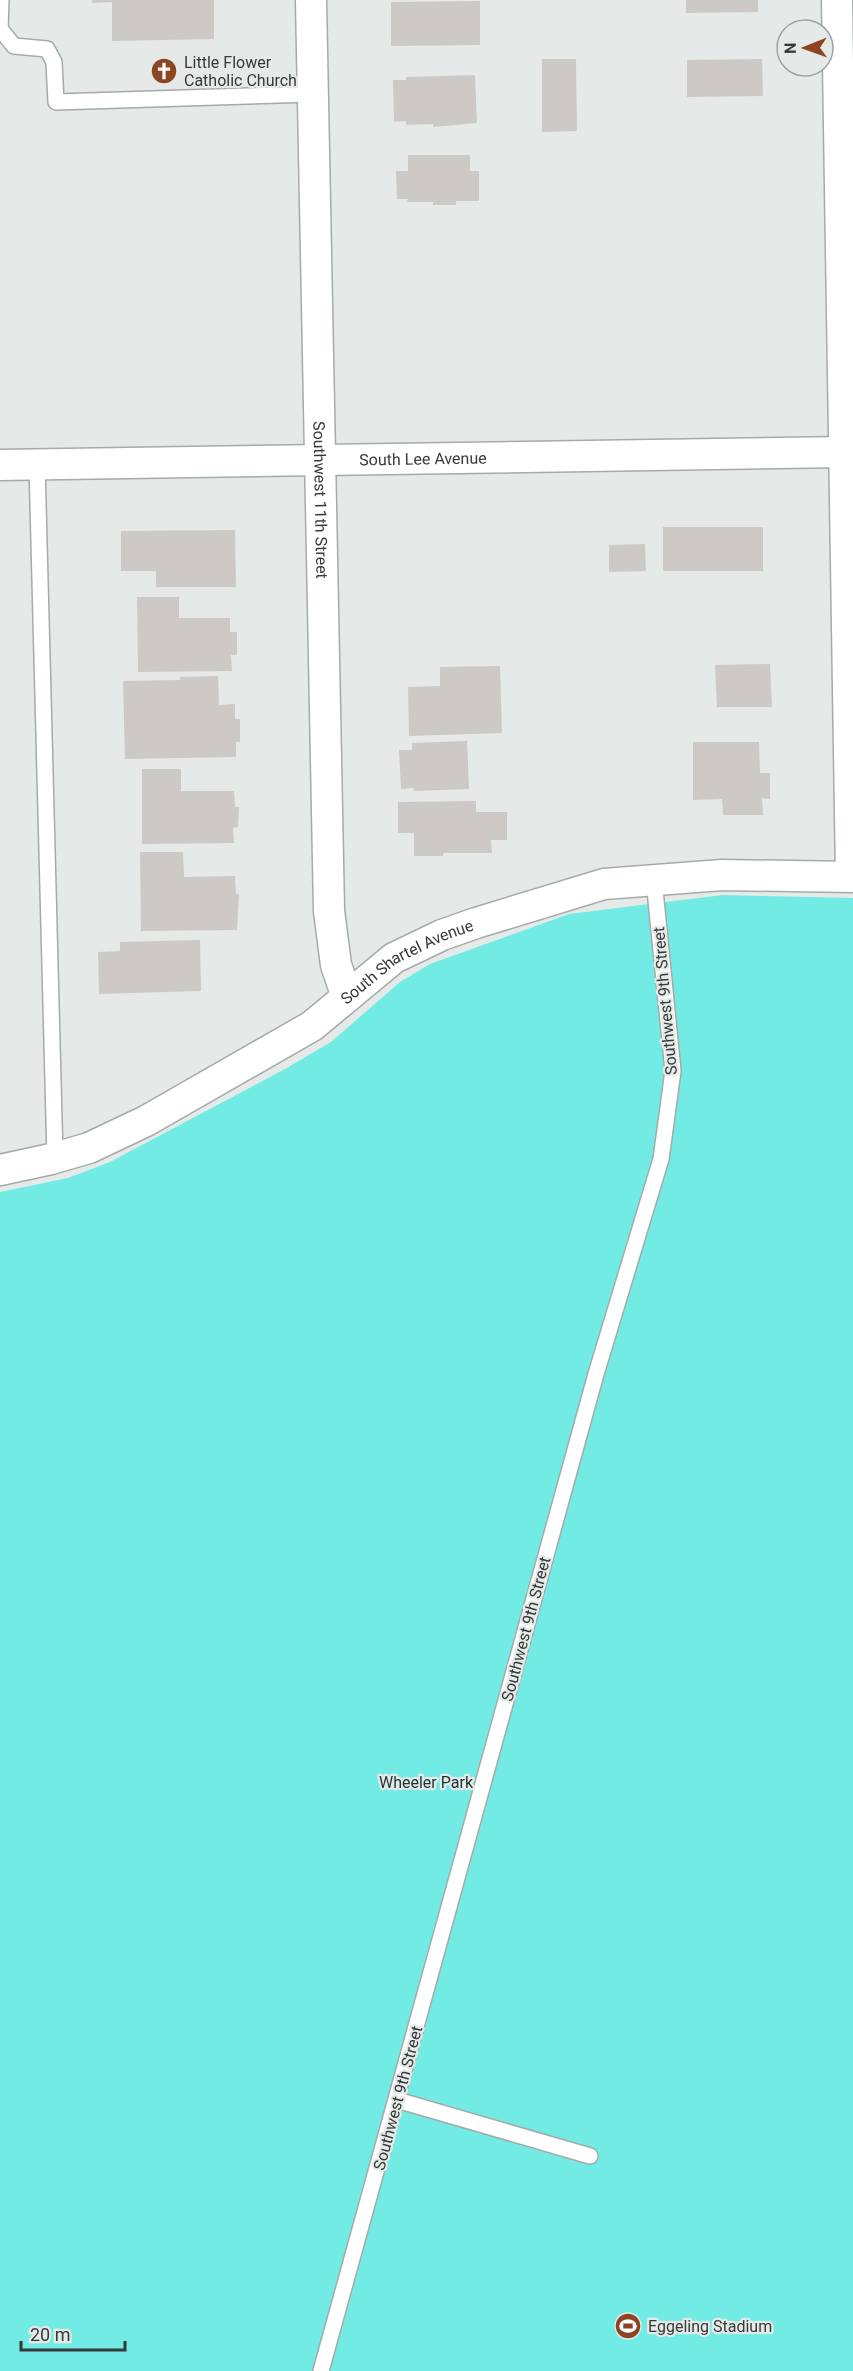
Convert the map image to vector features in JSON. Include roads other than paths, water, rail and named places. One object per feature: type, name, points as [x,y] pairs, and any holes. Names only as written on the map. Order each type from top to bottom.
[{"type":"street","name":"Southwest 11th Street","points":[[311,0],[329,911],[336,965],[348,997]]},
{"type":"street","points":[[837,0],[850,604],[852,876]]},
{"type":"street","name":"South Lee Avenue","points":[[0,465],[845,452]]},
{"type":"street","name":"South Shartel Avenue","points":[[0,1170],[89,1148],[198,1093],[312,1026],[394,958],[442,935],[604,884],[722,874],[852,876]]},
{"type":"lane","points":[[1,0],[1,30],[14,46],[47,49],[54,62],[56,102],[313,94]]},
{"type":"lane","points":[[38,465],[55,1158]]},
{"type":"lane","name":"Southwest 9th Street","points":[[321,2371],[596,1374],[661,1160],[674,1071],[654,880]]},
{"type":"lane","points":[[397,2100],[590,2156]]},
{"type":"place","name":"Little Flower Catholic Church","points":[[164,71]]},
{"type":"place","name":"Eggeling Stadium","points":[[628,2326]]},
{"type":"park label","name":"Wheeler Park","points":[[426,1782]]}]
